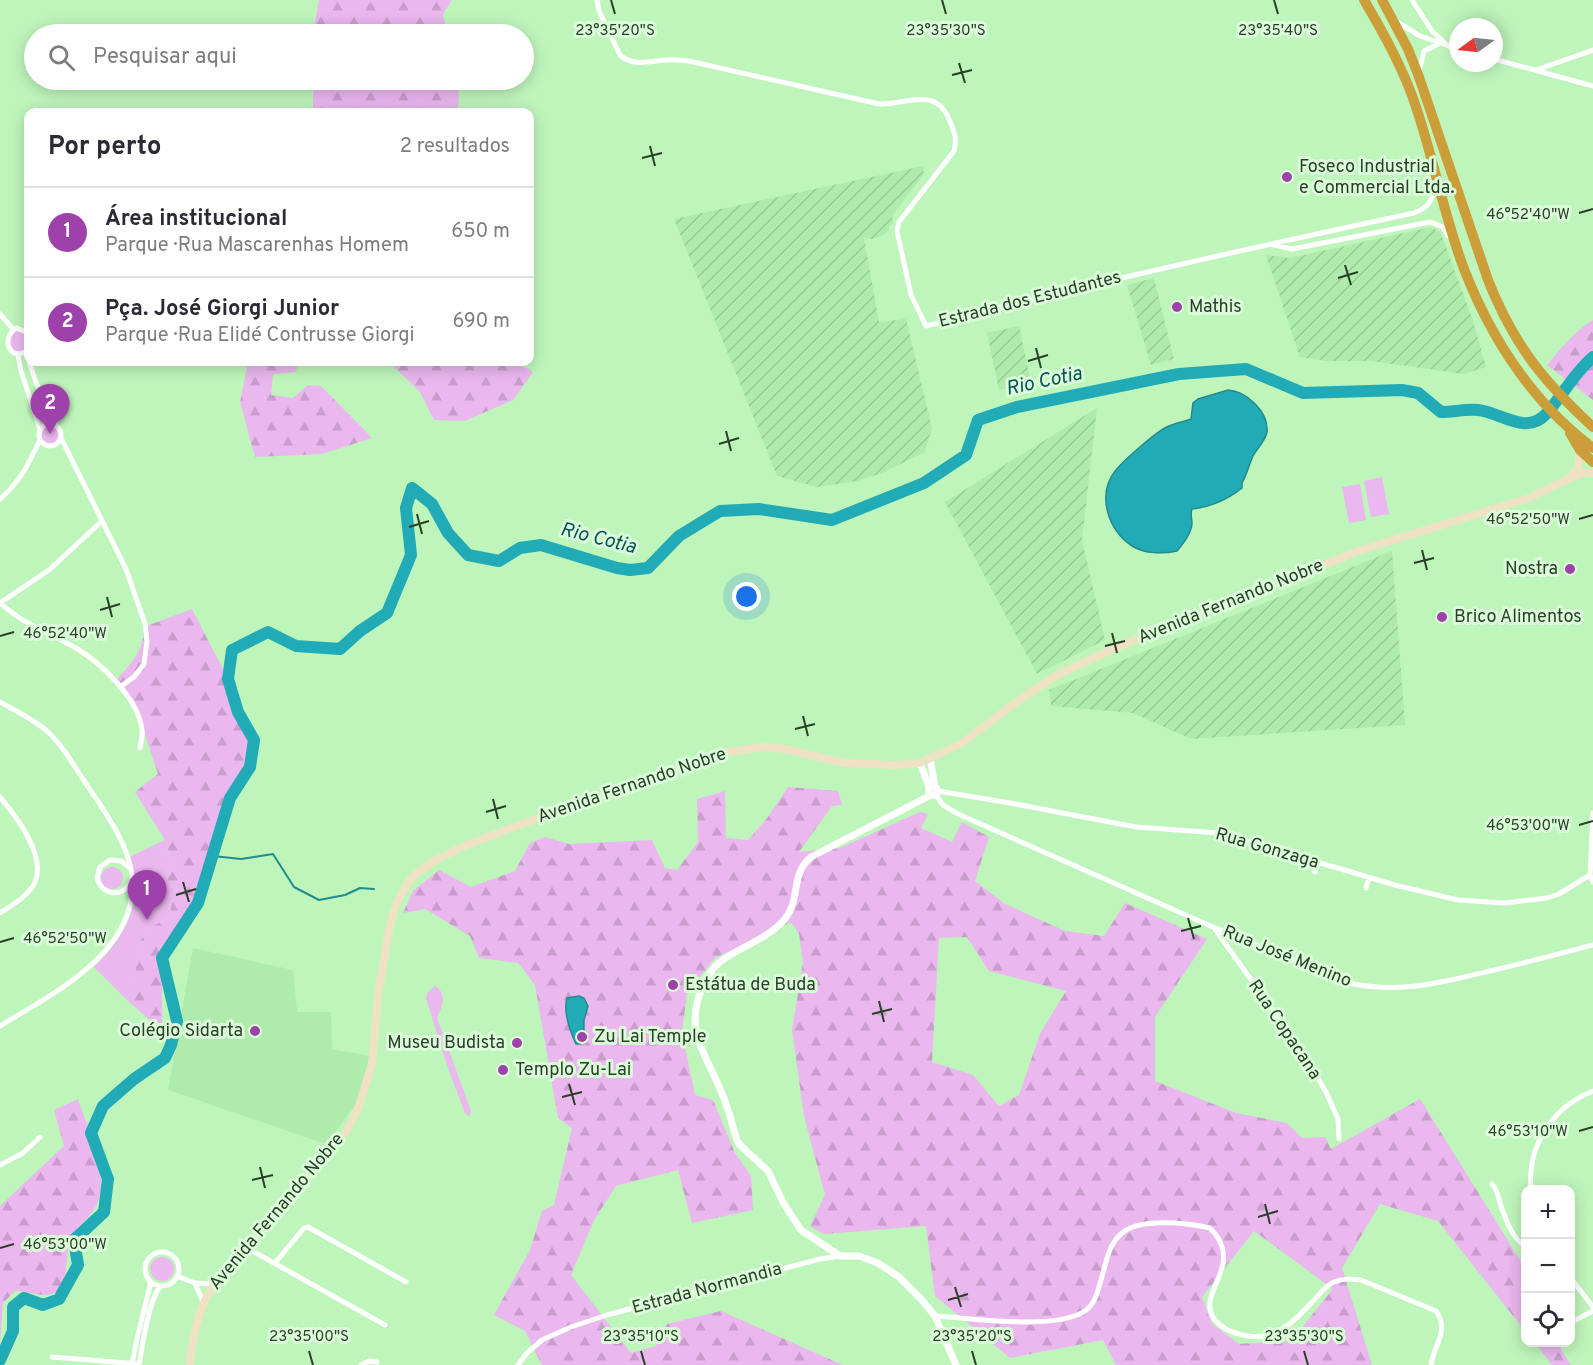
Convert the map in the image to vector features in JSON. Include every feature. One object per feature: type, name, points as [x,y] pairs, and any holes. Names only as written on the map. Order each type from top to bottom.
[{"type":"highway","points":[[1364,0],[1388,43],[1416,105],[1464,267],[1480,308],[1506,353],[1540,399],[1562,422],[1593,448]]},
{"type":"highway","points":[[1382,0],[1408,49],[1419,77],[1498,305],[1520,345],[1549,384],[1593,427]]},
{"type":"highway","points":[[1562,422],[1580,450],[1593,462]]},
{"type":"main road","points":[[1570,478],[1578,467],[1580,450]]},
{"type":"main road","name":"Avenida Fernando Nobre","points":[[190,1365],[194,1329],[203,1302],[214,1284],[320,1164],[346,1132],[358,1109],[372,1064],[388,930],[400,896],[412,877],[434,861],[514,827],[716,754],[761,747],[785,749],[844,763],[897,765],[920,763],[962,742],[1057,675],[1115,648],[1358,551],[1529,498],[1570,478],[1583,473],[1593,473]]},
{"type":"street","name":"Estrada dos Estudantes","points":[[597,0],[599,11],[620,55],[634,63],[689,61],[879,104],[926,98],[936,101],[948,114],[957,138],[954,151],[898,226],[911,295],[926,326],[1034,298],[1298,237],[1414,213],[1428,205],[1433,197],[1434,186],[1420,136],[1416,105]]},
{"type":"street","points":[[1412,0],[1432,31],[1449,47]]},
{"type":"street","points":[[1393,19],[1420,36],[1449,47]]},
{"type":"street","points":[[1419,77],[1424,51],[1438,44]]},
{"type":"street","points":[[1536,70],[1593,50]]},
{"type":"street","points":[[1503,61],[1593,86]]},
{"type":"street","name":"Estrada dos Estudantes","points":[[1268,244],[1287,249],[1300,248],[1422,222],[1434,222],[1446,231],[1480,308]]},
{"type":"street","points":[[1298,237],[1300,248]]},
{"type":"street","points":[[0,314],[12,329]]},
{"type":"street","points":[[24,330],[21,328],[12,329],[7,335],[6,344],[9,350],[18,355],[24,353]]},
{"type":"street","points":[[0,499],[17,483],[40,440],[40,429],[18,355]]},
{"type":"street","points":[[30,366],[56,425],[61,431],[61,438],[126,569],[145,624],[147,641],[144,664],[134,677],[120,687]]},
{"type":"street","points":[[40,429],[45,424],[56,425]]},
{"type":"street","points":[[40,440],[49,446],[56,444],[61,438]]},
{"type":"street","points":[[102,521],[49,570],[0,603],[23,622],[76,648],[97,662],[120,687],[139,716],[143,731],[140,748]]},
{"type":"street","points":[[0,702],[28,717],[47,732],[63,750],[118,835],[130,868],[132,881],[130,907],[125,922],[101,956],[65,985],[0,1026]]},
{"type":"street","points":[[930,758],[934,791]]},
{"type":"street","name":"Rua José Menino","points":[[920,763],[943,805],[958,814],[1213,927],[1349,983],[1371,988],[1396,989],[1428,986],[1593,945]]},
{"type":"street","name":"Rua Gonzaga","points":[[934,791],[1136,827],[1219,833],[1369,878],[1458,900],[1505,903],[1547,898],[1559,894],[1590,875]]},
{"type":"street","name":"Estrada Normandia","points":[[840,1256],[801,1230],[784,1204],[768,1171],[740,1145],[724,1097],[699,1044],[694,1016],[697,999],[704,982],[720,962],[768,933],[784,920],[792,906],[799,870],[804,863],[811,857],[934,791]]},
{"type":"street","points":[[0,797],[31,843],[38,870],[34,884],[28,893],[0,913]]},
{"type":"street","points":[[1593,813],[1590,875],[1593,882]]},
{"type":"street","points":[[130,868],[120,861],[110,860],[99,869],[98,881],[102,888],[113,893],[127,889],[132,881]]},
{"type":"street","points":[[1315,872],[1318,863]]},
{"type":"street","points":[[1366,888],[1369,878]]},
{"type":"street","name":"Rua Copacana","points":[[1213,927],[1299,1048],[1326,1092],[1338,1119],[1339,1139]]},
{"type":"street","points":[[1531,1185],[1530,1172],[1542,1131],[1563,1108],[1578,1097],[1593,1091]]},
{"type":"street","points":[[0,1164],[23,1153],[40,1137]]},
{"type":"street","points":[[1492,1184],[1496,1188],[1502,1210],[1521,1244]]},
{"type":"street","points":[[935,1316],[1046,1323],[1065,1319],[1086,1310],[1097,1296],[1109,1253],[1122,1232],[1132,1227],[1159,1222],[1196,1225],[1210,1228],[1223,1245],[1223,1263],[1209,1307],[1211,1316],[1221,1327],[1251,1337],[1265,1337],[1282,1330],[1297,1318],[1326,1287],[1335,1281],[1361,1280],[1436,1311],[1443,1322],[1443,1330],[1431,1365]]},
{"type":"street","points":[[275,1263],[304,1228],[308,1227],[406,1282]]},
{"type":"street","points":[[247,1248],[385,1325]]},
{"type":"street","points":[[158,1252],[166,1253],[176,1260],[177,1276],[169,1285],[161,1286],[150,1281],[145,1274],[146,1262],[158,1252]]},
{"type":"street","name":"Estrada Normandia","points":[[518,1365],[527,1353],[542,1340],[571,1327],[678,1296],[820,1259],[840,1256],[859,1256],[878,1263],[899,1277],[935,1316],[956,1365]]},
{"type":"street","points":[[177,1276],[195,1283],[214,1284]]},
{"type":"street","points":[[136,1364],[138,1334],[150,1281]]},
{"type":"street","points":[[195,1283],[203,1302]]},
{"type":"street","points":[[1575,1284],[1593,1309],[1575,1320]]},
{"type":"street","points":[[136,1364],[155,1293],[161,1286]]},
{"type":"street","points":[[52,1357],[136,1364]]},
{"type":"street","points":[[361,1365],[369,1361],[377,1362]]},
{"type":"shaded area","points":[[923,166],[924,174],[892,216],[893,224],[890,225],[888,231],[873,239],[864,238],[879,322],[906,319],[932,428],[925,452],[882,473],[857,481],[817,487],[777,476],[674,219]]},
{"type":"shaded area","points":[[1431,227],[1440,232],[1447,249],[1473,321],[1486,367],[1464,374],[1371,361],[1326,361],[1300,357],[1266,255],[1290,258]]},
{"type":"shaded area","points":[[1154,278],[1174,359],[1151,365],[1127,285]]},
{"type":"shaded area","points":[[1019,326],[1031,383],[999,390],[987,333]]},
{"type":"shaded area","points":[[1097,408],[1082,540],[1105,640],[1037,674],[945,502]]},
{"type":"shaded area","points":[[1392,551],[1405,725],[1191,739],[1133,713],[1051,706],[1049,690]]},
{"type":"shaded area","name":"Colégio Sidarta","points":[[193,948],[293,970],[297,1012],[331,1012],[332,1049],[369,1056],[365,1080],[357,1103],[326,1144],[168,1090]]},
{"type":"green space","points":[[319,0],[452,0],[443,14],[445,24],[315,24]]},
{"type":"green space","points":[[313,90],[459,90],[458,108],[313,108]]},
{"type":"green space","points":[[1593,320],[1593,400],[1547,365],[1574,335]]},
{"type":"green space","points":[[13,329],[24,332],[24,353],[22,354],[7,348],[7,335]]},
{"type":"green space","points":[[247,366],[297,366],[296,372],[273,374],[271,395],[293,398],[308,385],[321,386],[372,438],[322,454],[255,457],[240,402]]},
{"type":"green space","points":[[393,366],[523,366],[533,372],[513,400],[465,421],[434,420],[420,392]]},
{"type":"green space","points":[[50,424],[58,427],[61,435],[58,443],[50,446],[42,443],[39,435],[42,427]]},
{"type":"green space","points":[[1382,477],[1389,514],[1371,517],[1364,481]]},
{"type":"green space","points":[[1360,484],[1366,520],[1349,523],[1342,487]]},
{"type":"green space","points":[[192,609],[228,679],[238,712],[254,740],[250,767],[230,798],[198,903],[162,958],[162,1031],[126,999],[134,983],[139,942],[153,926],[169,917],[173,898],[164,885],[172,865],[165,840],[135,792],[158,774],[141,722],[117,679],[132,662],[139,649],[144,627]]},
{"type":"green space","points":[[788,787],[838,791],[842,805],[832,806],[799,852],[840,848],[920,812],[928,814],[921,828],[952,842],[962,822],[989,837],[975,881],[1005,904],[1065,931],[1104,936],[1125,903],[1207,939],[1155,1017],[1155,1081],[1236,1113],[1287,1123],[1302,1138],[1325,1137],[1331,1149],[1420,1099],[1521,1262],[1521,1326],[1438,1221],[1380,1204],[1342,1268],[1372,1365],[1116,1365],[1103,1340],[1010,1358],[935,1296],[926,1226],[824,1234],[810,1226],[825,1195],[804,1116],[792,1030],[803,962],[799,934],[791,922],[715,958],[687,993],[682,1032],[695,1095],[713,1100],[735,1153],[751,1176],[753,1210],[692,1223],[678,1170],[616,1186],[594,1220],[571,1275],[631,1353],[656,1346],[667,1324],[721,1311],[843,1365],[542,1365],[525,1331],[494,1315],[530,1250],[542,1211],[554,1205],[572,1128],[558,1118],[535,985],[518,963],[479,958],[470,936],[425,909],[403,913],[413,891],[439,870],[471,887],[515,871],[530,843],[545,837],[569,844],[652,840],[665,868],[677,870],[698,842],[697,799],[725,791],[726,838],[748,840],[768,817]],"holes":[[[967,937],[989,971],[1066,991],[1040,1034],[1019,1095],[999,1106],[973,1075],[932,1062],[939,938]],[[1254,1231],[1333,1289],[1291,1341],[1239,1344],[1212,1324],[1202,1297]]]},
{"type":"green space","points":[[165,840],[172,865],[164,885],[173,898],[169,917],[153,926],[139,942],[134,984],[126,999],[94,967],[124,930],[133,908],[135,882],[129,857]]},
{"type":"green space","points":[[112,867],[120,870],[123,878],[120,886],[112,889],[104,886],[101,878],[104,870]]},
{"type":"green space","points":[[435,986],[443,997],[437,1018],[471,1111],[469,1117],[465,1113],[448,1068],[426,998],[427,993]]},
{"type":"green space","points":[[78,1099],[100,1167],[100,1194],[93,1211],[71,1238],[65,1276],[58,1290],[52,1294],[43,1295],[15,1291],[3,1303],[0,1343],[0,1206],[64,1146],[54,1110]]},
{"type":"green space","points":[[162,1257],[171,1260],[174,1269],[171,1278],[162,1281],[153,1278],[150,1269],[153,1260]]},
{"type":"green space","points":[[1538,1347],[1561,1347],[1571,1365],[1552,1365]]},
{"type":"water","points":[[1228,390],[1249,398],[1260,410],[1267,424],[1266,436],[1253,456],[1242,488],[1218,502],[1192,509],[1190,530],[1177,551],[1154,553],[1132,546],[1117,531],[1108,511],[1107,490],[1116,470],[1157,433],[1169,426],[1191,419],[1193,403],[1198,399]]},
{"type":"water","points":[[579,996],[584,998],[588,1006],[584,1020],[584,1040],[576,1044],[568,1021],[566,1003],[567,998]]},
{"type":"waterway","name":"Rio Cotia","points":[[0,1360],[13,1331],[13,1307],[24,1298],[43,1305],[59,1299],[78,1265],[74,1240],[104,1212],[108,1179],[91,1133],[103,1106],[134,1079],[165,1058],[171,1045],[177,1021],[162,958],[198,903],[230,798],[250,767],[254,740],[238,712],[228,679],[232,650],[268,632],[296,646],[340,649],[360,631],[387,613],[411,555],[406,508],[412,488],[432,504],[448,533],[468,555],[499,561],[520,548],[541,545],[630,570],[648,568],[679,536],[720,511],[759,509],[832,520],[924,483],[966,455],[978,420],[1017,407],[1179,374],[1246,369],[1303,393],[1402,390],[1418,393],[1441,412],[1478,410],[1513,421],[1530,423],[1546,414],[1593,357]]},
{"type":"waterway","points":[[213,856],[241,859],[273,854],[294,887],[319,900],[345,895],[360,888],[374,889]]},
{"type":"place","name":"Foseco Industrial e Commercial Ltda.","points":[[1287,177]]},
{"type":"place","name":"Mathis","points":[[1177,307]]},
{"type":"place","name":"Pça. José Giorgi Junior","points":[[50,434]]},
{"type":"place","name":"Nostra","points":[[1570,569]]},
{"type":"place","name":"Brico Alimentos","points":[[1442,617]]},
{"type":"place","name":"Área institucional","points":[[147,920]]},
{"type":"place","name":"Estátua de Buda","points":[[673,985]]},
{"type":"place","name":"Colégio Sidarta","points":[[255,1031]]},
{"type":"place","name":"Zu Lai Temple","points":[[582,1037]]},
{"type":"place","name":"Museu Budista","points":[[517,1043]]},
{"type":"place","name":"Templo Zu-Lai","points":[[503,1070]]}]
